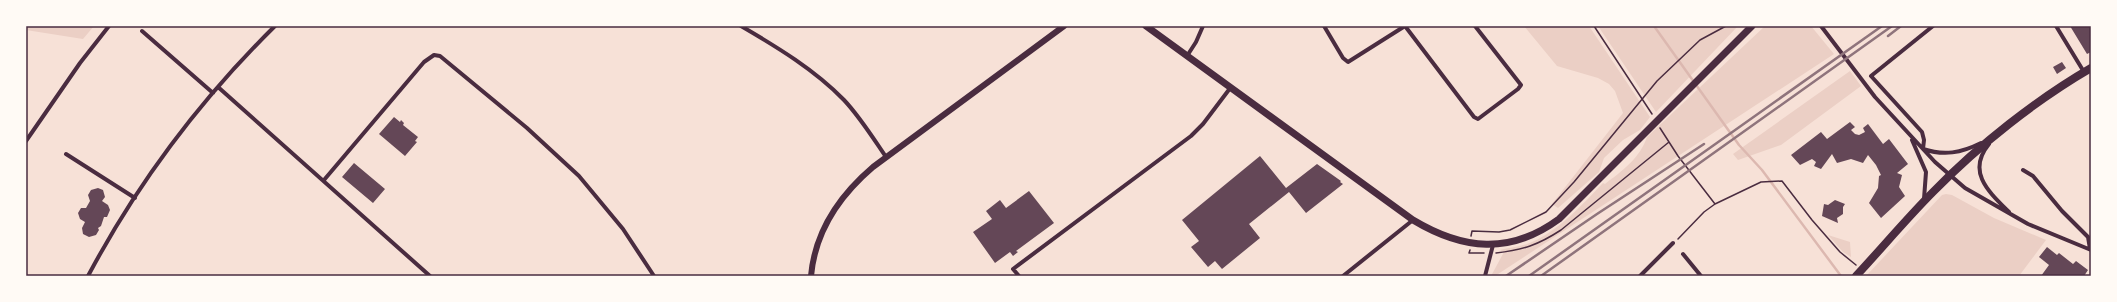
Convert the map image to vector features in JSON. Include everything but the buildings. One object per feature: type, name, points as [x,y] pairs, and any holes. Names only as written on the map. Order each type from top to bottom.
[{"type":"main road","points":[[1146,26],[1413,220],[1437,233],[1470,243],[1493,245],[1505,244],[1528,237],[1554,223],[1752,26]]},
{"type":"main road","points":[[1858,274],[1922,204],[1951,175],[2003,130],[2038,103],[2088,71]]},
{"type":"street","points":[[26,141],[80,63],[109,26]]},
{"type":"street","points":[[88,276],[156,166],[218,87],[275,26]]},
{"type":"street","points":[[741,26],[791,58],[834,90],[857,116],[886,157]]},
{"type":"street","points":[[811,276],[818,243],[835,209],[854,184],[886,157],[1064,26]]},
{"type":"street","points":[[1187,56],[1196,42],[1203,26]]},
{"type":"street","points":[[1324,26],[1343,58],[1348,62],[1405,26],[1444,79],[1474,117],[1478,119],[1518,89],[1521,85],[1475,26]]},
{"type":"street","points":[[1821,26],[1871,93],[1909,135],[1970,192],[2042,231],[2090,249]]},
{"type":"street","points":[[1923,149],[1924,140],[1922,132],[1869,74],[1933,26]]},
{"type":"street","points":[[2056,26],[2088,71]]},
{"type":"street","points":[[142,31],[214,93]]},
{"type":"street","points":[[324,180],[424,62],[434,55],[440,56],[527,128],[579,176],[623,229],[654,276]]},
{"type":"street","points":[[218,87],[430,276]]},
{"type":"street","points":[[1019,276],[1013,269],[1198,130],[1231,87]]},
{"type":"street","points":[[1923,149],[1942,153],[1960,152],[1979,144],[2003,130]]},
{"type":"street","points":[[2003,130],[1983,152],[1980,159],[1979,171],[1988,189],[2014,217]]},
{"type":"street","points":[[1909,135],[1918,151],[1926,172],[1926,188],[1922,204]]},
{"type":"street","points":[[66,154],[135,198]]},
{"type":"street","points":[[2023,170],[2033,176],[2062,211],[2087,235],[2090,249]]},
{"type":"street","points":[[1343,276],[1413,220]]},
{"type":"street","points":[[1640,276],[1673,243]]},
{"type":"street","points":[[1485,276],[1493,245]]},
{"type":"street","points":[[1683,254],[1701,276]]},
{"type":"path","points":[[1594,26],[1642,97]]},
{"type":"path","points":[[1470,243],[1472,231],[1499,232],[1510,230],[1546,212],[1574,182],[1642,97],[1671,67],[1700,40],[1726,26]]},
{"type":"path","points":[[1492,253],[1520,250],[1546,240],[1561,230],[1669,142],[1715,204]]},
{"type":"path","points":[[1673,243],[1704,212],[1715,204],[1761,182],[1782,181],[1812,220],[1840,252],[1855,264],[1858,274]]},
{"type":"shaded area","points":[[26,26],[94,26],[83,39],[26,30]]},
{"type":"shaded area","points":[[1524,26],[1589,26],[1650,117],[1640,130],[1623,140],[1604,158],[1599,172],[1558,208],[1552,204],[1623,113],[1615,91],[1609,84],[1598,78],[1557,66]]},
{"type":"shaded area","points":[[1598,26],[1738,26],[1656,112]]},
{"type":"shaded area","points":[[1765,26],[1811,26],[1834,54],[1495,276],[1491,276],[1504,252],[1500,250],[1524,245],[1538,239],[1568,218],[1603,183],[1605,184],[1630,164],[1644,145],[1647,137]]},
{"type":"shaded area","points":[[1850,71],[1861,86],[1781,145],[1738,160],[1733,154]]},
{"type":"shaded area","points":[[1942,195],[1952,195],[1994,218],[2046,240],[2019,276],[1866,276]]},
{"type":"shaded area","points":[[1828,235],[1850,242],[1851,257],[1843,252]]},
{"type":"waterway","points":[[1654,26],[1739,145],[1762,170],[1841,276]]},
{"type":"railway","points":[[1529,276],[1882,26]]},
{"type":"railway","points":[[1541,276],[1892,26]]},
{"type":"railway","points":[[1888,36],[1901,26]]},
{"type":"railway","points":[[1506,276],[1704,144]]}]
